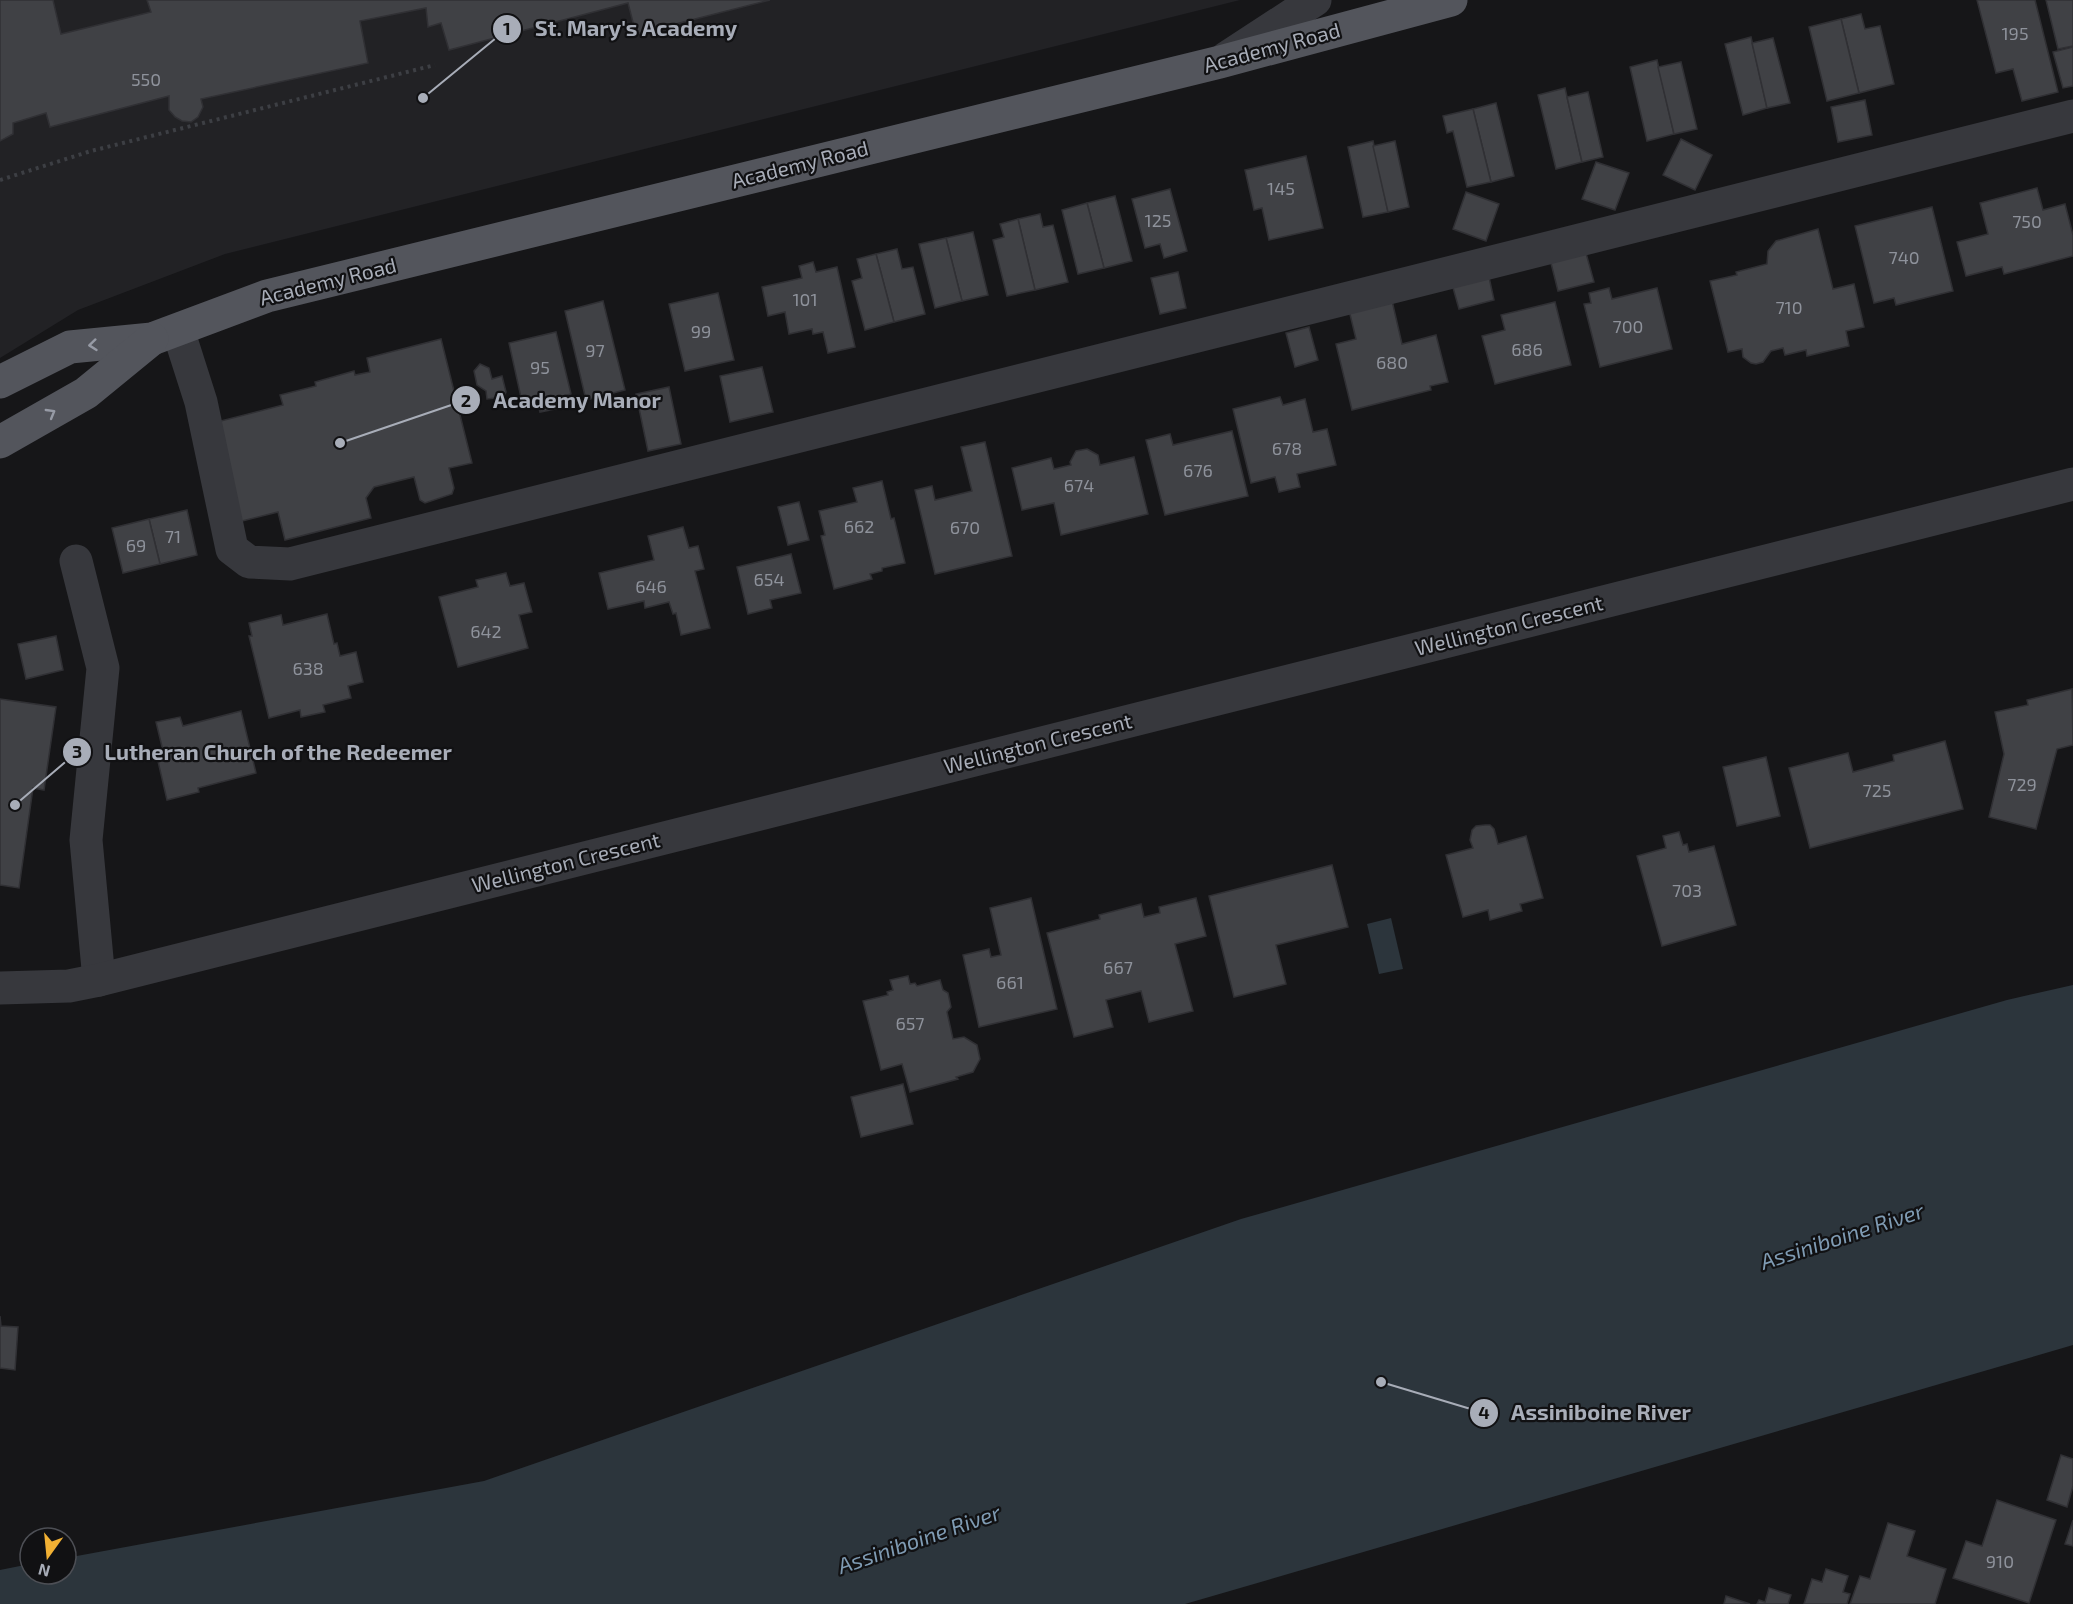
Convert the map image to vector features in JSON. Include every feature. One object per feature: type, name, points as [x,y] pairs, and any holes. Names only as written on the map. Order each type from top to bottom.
[{"type":"main road","name":"Academy Road","points":[[0,382],[70,347],[165,334],[267,296],[1220,62],[1451,0]]},
{"type":"main road","name":"Academy Road","points":[[0,442],[86,393],[165,334]]},
{"type":"street","points":[[1220,62],[1315,0]]},
{"type":"street","points":[[165,334],[201,402],[232,549],[249,562],[290,564],[2073,116]]},
{"type":"street","name":"Wellington Crescent","points":[[0,988],[69,986],[99,980],[2073,484]]},
{"type":"street","points":[[76,561],[103,668],[86,840],[99,980]]},
{"type":"path","points":[[0,180],[91,151],[435,65]]},
{"type":"shaded area","points":[[0,0],[1240,0],[225,254],[78,310],[0,358]]},
{"type":"water","points":[[1391,918],[1403,969],[1379,974],[1367,924]]},
{"type":"water","points":[[2073,985],[2073,1345],[1185,1604],[0,1604],[0,1570],[18,1566],[18,1586],[78,1586],[78,1556],[484,1481],[1241,1219],[2007,1000]]},
{"type":"building","points":[[0,0],[53,0],[61,34],[151,12],[147,0],[770,0],[636,34],[628,3],[449,50],[441,23],[428,27],[426,8],[360,21],[368,63],[201,99],[203,107],[198,117],[191,122],[182,121],[169,110],[169,96],[50,127],[46,113],[13,123],[13,134],[0,141]]},
{"type":"building","points":[[1977,0],[2035,0],[2058,92],[2022,101],[2013,69],[1996,73]]},
{"type":"building","points":[[2046,0],[2073,0],[2073,46],[2058,49]]},
{"type":"building","points":[[1861,14],[1865,29],[1880,26],[1894,84],[1859,93],[1841,19]]},
{"type":"building","points":[[1841,19],[1859,93],[1827,101],[1809,27]]},
{"type":"building","points":[[1751,37],[1767,108],[1743,115],[1725,44]]},
{"type":"building","points":[[1773,38],[1790,103],[1767,108],[1752,43]]},
{"type":"building","points":[[2073,47],[2073,86],[2063,88],[2053,52]]},
{"type":"building","points":[[1657,60],[1674,134],[1647,141],[1630,67]]},
{"type":"building","points":[[1681,62],[1697,129],[1674,134],[1658,67]]},
{"type":"building","points":[[1565,88],[1582,162],[1556,169],[1538,95]]},
{"type":"building","points":[[1588,92],[1603,157],[1582,162],[1567,97]]},
{"type":"building","points":[[1865,100],[1872,135],[1838,142],[1831,107]]},
{"type":"building","points":[[1496,103],[1514,176],[1491,182],[1473,109]]},
{"type":"building","points":[[1473,109],[1491,182],[1467,187],[1453,131],[1447,133],[1443,116]]},
{"type":"building","points":[[1681,139],[1712,155],[1695,190],[1663,175]]},
{"type":"building","points":[[1373,141],[1388,212],[1363,217],[1348,147]]},
{"type":"building","points":[[1395,141],[1409,207],[1388,212],[1373,146]]},
{"type":"building","points":[[1306,156],[1323,228],[1269,240],[1262,208],[1254,210],[1245,170]]},
{"type":"building","points":[[1596,162],[1629,173],[1615,210],[1582,199]]},
{"type":"building","points":[[2037,188],[2043,210],[2065,204],[2073,235],[2073,256],[2004,274],[2002,267],[1966,276],[1957,242],[1988,234],[1980,203]]},
{"type":"building","points":[[1170,189],[1187,251],[1164,258],[1160,244],[1145,248],[1132,199]]},
{"type":"building","points":[[1466,192],[1499,204],[1486,241],[1453,229]]},
{"type":"building","points":[[1115,196],[1132,261],[1104,268],[1087,203]]},
{"type":"building","points":[[1087,203],[1104,268],[1078,274],[1062,210]]},
{"type":"building","points":[[1932,207],[1953,291],[1896,305],[1894,298],[1874,303],[1855,226]]},
{"type":"building","points":[[1040,214],[1043,227],[1053,225],[1068,282],[1035,290],[1018,219]]},
{"type":"building","points":[[1018,219],[1035,290],[1007,296],[993,240],[1004,237],[1000,224]]},
{"type":"building","points":[[1818,229],[1833,289],[1854,284],[1864,327],[1846,331],[1849,346],[1807,356],[1806,350],[1785,355],[1783,348],[1771,351],[1763,362],[1756,364],[1743,357],[1742,349],[1728,352],[1710,281],[1737,275],[1736,272],[1767,264],[1768,251],[1776,241]]},
{"type":"building","points":[[973,232],[988,295],[962,301],[946,238]]},
{"type":"building","points":[[946,238],[962,301],[935,308],[919,244]]},
{"type":"building","points":[[1584,246],[1594,282],[1558,291],[1549,255]]},
{"type":"building","points":[[897,249],[902,269],[913,267],[925,314],[894,322],[876,254]]},
{"type":"building","points":[[876,254],[894,322],[865,330],[852,281],[862,278],[857,259]]},
{"type":"building","points":[[813,262],[816,272],[837,267],[855,347],[828,353],[823,332],[813,334],[812,329],[789,334],[785,312],[768,316],[762,287],[802,278],[799,266]]},
{"type":"building","points":[[1487,268],[1494,300],[1459,309],[1450,277]]},
{"type":"building","points":[[1178,272],[1186,308],[1160,314],[1151,278]]},
{"type":"building","points":[[1609,288],[1612,299],[1657,288],[1672,349],[1600,367],[1584,304],[1591,303],[1589,293]]},
{"type":"building","points":[[1390,292],[1402,344],[1436,335],[1448,382],[1430,386],[1431,390],[1352,410],[1336,344],[1356,339],[1347,302]]},
{"type":"building","points":[[718,293],[734,360],[685,371],[669,304]]},
{"type":"building","points":[[603,301],[625,390],[586,400],[565,311]]},
{"type":"building","points":[[1555,302],[1571,365],[1495,384],[1482,336],[1505,330],[1501,315]]},
{"type":"building","points":[[1309,327],[1318,360],[1295,367],[1286,333]]},
{"type":"building","points":[[556,332],[571,394],[563,396],[566,407],[540,412],[537,398],[522,402],[509,343]]},
{"type":"building","points":[[441,339],[472,463],[449,468],[454,488],[452,494],[425,503],[420,500],[414,477],[374,487],[366,498],[371,518],[285,540],[278,512],[234,523],[209,424],[283,405],[280,395],[316,386],[315,382],[354,371],[355,375],[370,372],[367,358]]},
{"type":"building","points":[[480,364],[489,368],[492,379],[502,376],[506,392],[504,397],[487,399],[486,391],[477,385],[474,371]]},
{"type":"building","points":[[762,367],[773,412],[730,422],[720,376]]},
{"type":"building","points":[[669,387],[681,444],[648,451],[636,394]]},
{"type":"building","points":[[1280,397],[1283,405],[1305,399],[1313,432],[1327,429],[1336,465],[1297,474],[1300,487],[1279,492],[1275,477],[1251,483],[1233,409]]},
{"type":"building","points":[[1232,431],[1248,496],[1165,515],[1146,440],[1170,434],[1173,445]]},
{"type":"building","points":[[985,442],[1012,556],[935,574],[915,490],[932,486],[935,500],[972,491],[961,447]]},
{"type":"building","points":[[1087,449],[1098,455],[1100,465],[1134,457],[1148,514],[1061,535],[1054,503],[1022,510],[1012,468],[1051,458],[1054,469],[1071,465],[1070,462],[1076,451]]},
{"type":"building","points":[[882,481],[905,563],[882,568],[882,571],[870,574],[872,579],[834,589],[821,536],[825,535],[819,511],[857,502],[853,488]]},
{"type":"building","points":[[799,502],[809,540],[788,545],[778,507]]},
{"type":"building","points":[[187,510],[197,555],[160,564],[149,519]]},
{"type":"building","points":[[149,519],[160,564],[123,573],[112,528]]},
{"type":"building","points":[[683,527],[689,548],[698,546],[704,569],[695,571],[710,628],[681,635],[676,613],[673,614],[669,602],[645,608],[644,601],[608,609],[599,573],[654,560],[648,536]]},
{"type":"building","points":[[791,554],[801,593],[770,600],[772,608],[748,614],[737,567]]},
{"type":"building","points":[[506,573],[510,586],[524,583],[532,612],[519,615],[528,648],[458,667],[439,597],[478,587],[476,580]]},
{"type":"building","points":[[327,614],[334,644],[337,643],[340,656],[356,652],[363,682],[348,686],[351,698],[323,705],[325,712],[301,717],[300,710],[269,718],[249,636],[252,636],[249,623],[281,615],[283,625]]},
{"type":"building","points":[[56,636],[63,670],[26,679],[18,644]]},
{"type":"building","points":[[2072,689],[2073,745],[2057,749],[2036,829],[1989,817],[2004,754],[1995,712],[2028,705],[2027,700]]},
{"type":"building","points":[[0,699],[56,707],[44,790],[33,788],[19,888],[0,885]]},
{"type":"building","points":[[241,711],[256,773],[198,788],[199,792],[167,800],[157,757],[164,755],[156,722],[180,717],[183,726]]},
{"type":"building","points":[[1945,741],[1963,809],[1810,848],[1789,768],[1848,753],[1853,772],[1894,761],[1893,755]]},
{"type":"building","points":[[1766,757],[1780,816],[1737,826],[1723,767]]},
{"type":"building","points":[[1490,825],[1494,829],[1498,844],[1526,836],[1543,898],[1520,904],[1522,911],[1490,920],[1488,910],[1463,917],[1446,855],[1473,848],[1470,840],[1472,830],[1476,826]]},
{"type":"building","points":[[1679,832],[1683,845],[1687,844],[1689,852],[1714,846],[1736,925],[1662,946],[1637,856],[1666,848],[1663,836]]},
{"type":"building","points":[[1332,865],[1348,927],[1276,945],[1286,984],[1234,997],[1209,896]]},
{"type":"building","points":[[1031,898],[1057,1009],[979,1027],[963,955],[989,949],[991,957],[1001,955],[990,908]]},
{"type":"building","points":[[1196,898],[1206,936],[1175,944],[1193,1011],[1149,1022],[1141,991],[1106,1000],[1113,1027],[1074,1037],[1047,933],[1100,919],[1099,915],[1141,904],[1144,917],[1160,913],[1159,907]]},
{"type":"building","points":[[908,976],[910,984],[915,983],[917,986],[940,980],[943,990],[948,993],[951,1007],[947,1012],[953,1039],[964,1037],[977,1045],[980,1059],[973,1072],[956,1077],[958,1079],[910,1092],[902,1064],[881,1070],[863,1001],[888,995],[887,992],[893,990],[890,980]]},
{"type":"building","points":[[903,1084],[913,1124],[861,1137],[851,1097]]},
{"type":"building","points":[[0,1316],[1,1326],[18,1327],[15,1370],[0,1368]]},
{"type":"building","points":[[2061,1455],[2073,1459],[2073,1486],[2067,1507],[2047,1500]]},
{"type":"building","points":[[1997,1500],[2056,1520],[2029,1603],[1953,1578],[1966,1541],[1982,1546]]},
{"type":"building","points":[[2073,1520],[2073,1546],[2065,1544]]},
{"type":"building","points":[[1888,1523],[1915,1531],[1907,1556],[1946,1569],[1935,1604],[1850,1604],[1860,1576],[1870,1579]]},
{"type":"building","points":[[1826,1569],[1848,1576],[1843,1592],[1850,1594],[1847,1604],[1804,1604],[1812,1579],[1822,1582]]},
{"type":"building","points":[[1769,1588],[1791,1595],[1788,1604],[1757,1604],[1759,1600],[1765,1602]]},
{"type":"building","points":[[1726,1596],[1750,1604],[1724,1604]]},
{"type":"place","name":"St. Mary's Academy","points":[[423,98]]},
{"type":"place","name":"Academy Manor","points":[[340,443]]},
{"type":"place","name":"Lutheran Church of the Redeemer","points":[[15,805]]},
{"type":"place","name":"Assiniboine River","points":[[1381,1382]]}]
